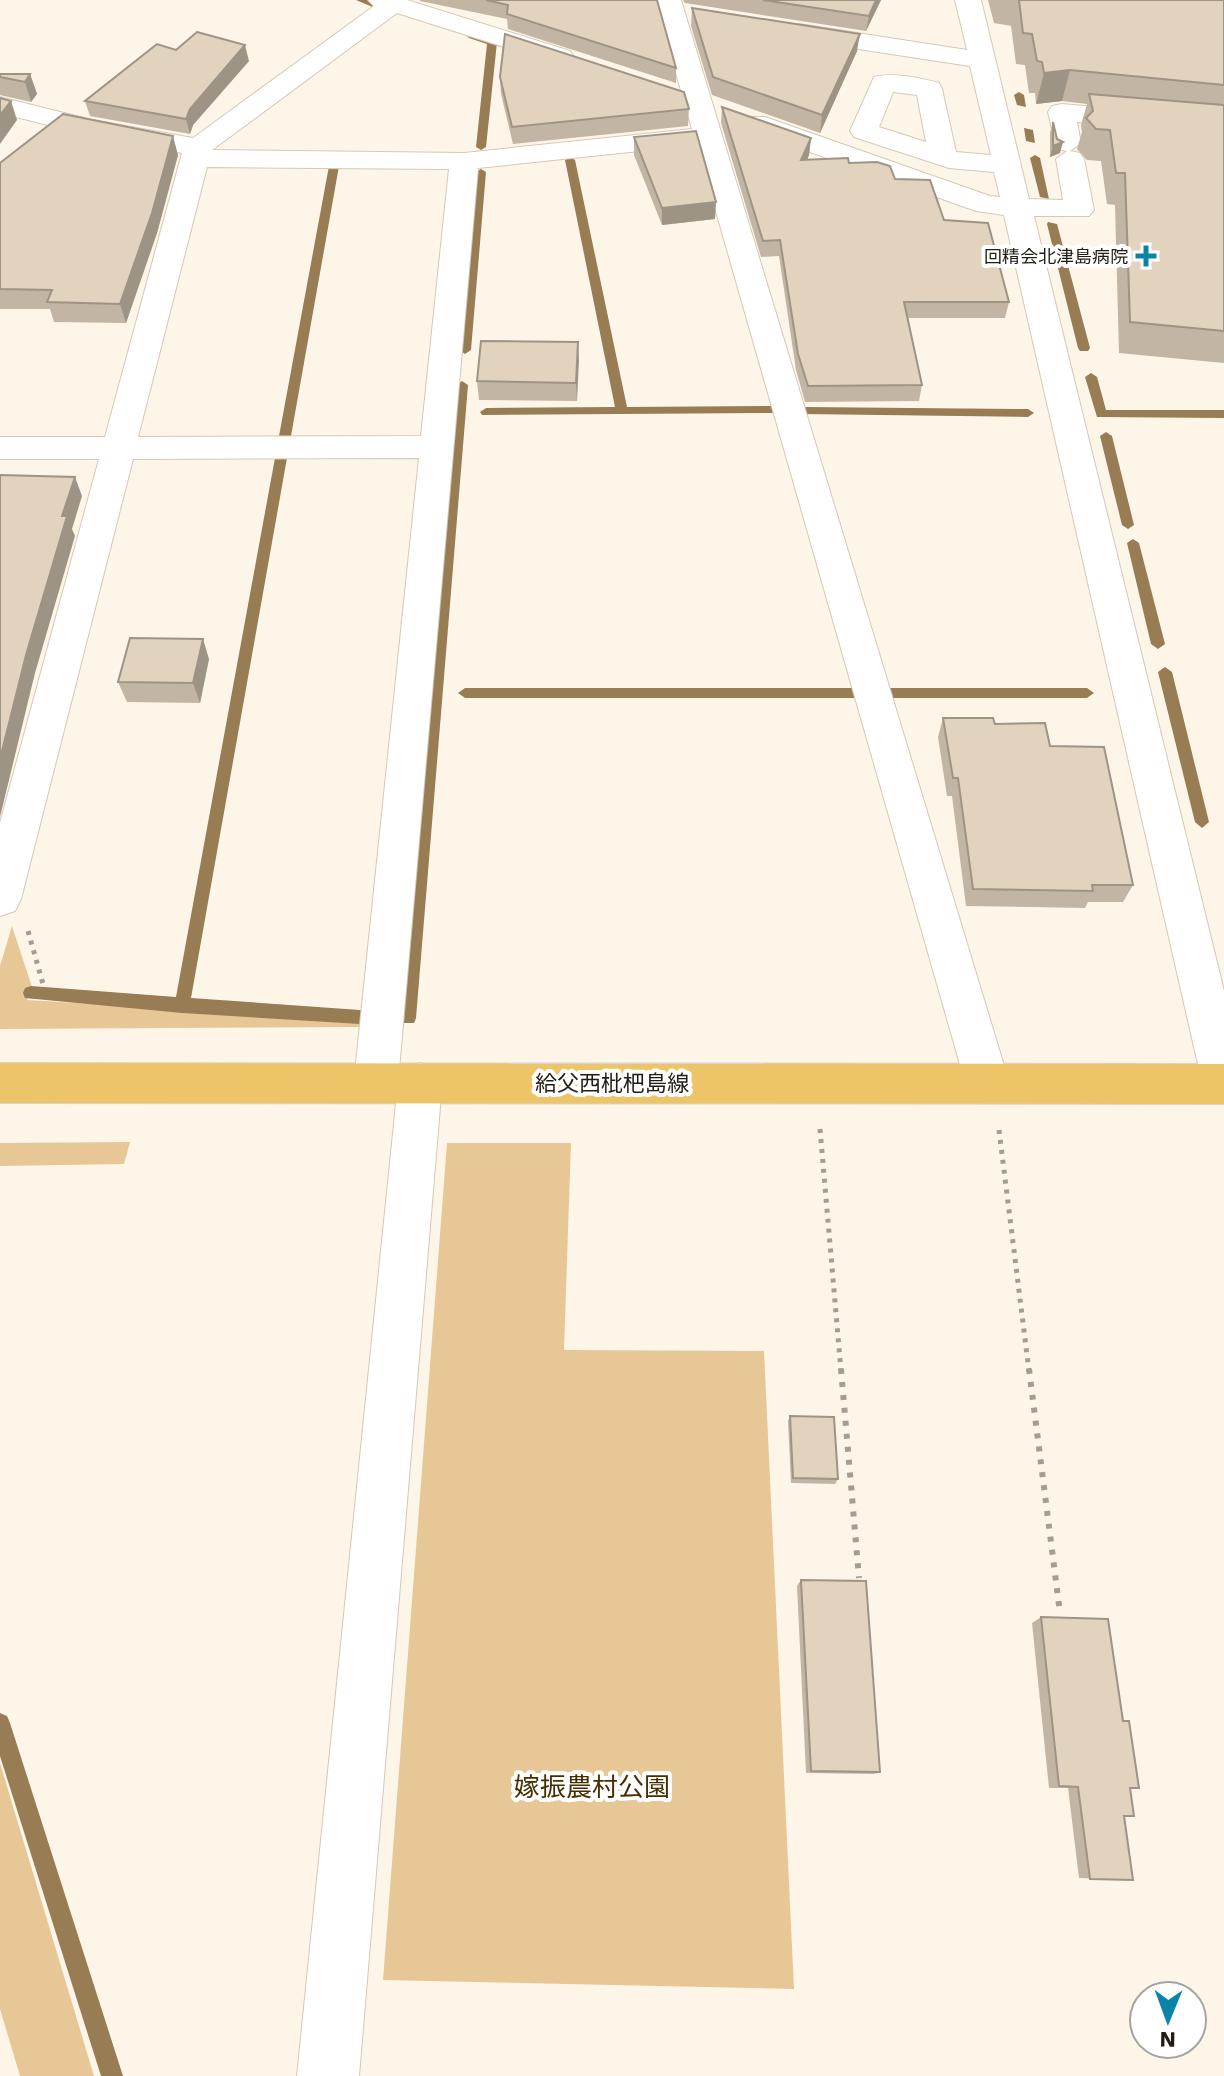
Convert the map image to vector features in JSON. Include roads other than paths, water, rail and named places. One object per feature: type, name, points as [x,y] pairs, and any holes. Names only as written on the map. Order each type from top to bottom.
[{"type":"main road","name":"給父西枇杷島線","points":[[0,1083],[1224,1083]]},
{"type":"street","points":[[0,105],[198,152],[464,161],[691,110],[986,205],[1079,210],[1036,129],[983,60],[968,0]]},
{"type":"street","points":[[0,899],[198,152],[387,2],[581,63]]},
{"type":"street","points":[[670,6],[702,17]]},
{"type":"street","points":[[670,6],[691,110],[990,1082]]},
{"type":"street","points":[[780,29],[983,60]]},
{"type":"street","points":[[943,157],[929,89],[883,83],[864,131],[943,157],[959,162],[1007,164]]},
{"type":"street","points":[[1007,164],[1036,129],[1062,112],[1224,126]]},
{"type":"street","points":[[936,127],[1036,129]]},
{"type":"street","points":[[328,2076],[398,1082],[436,447],[464,161]]},
{"type":"street","points":[[1007,164],[1224,1083]]},
{"type":"street","points":[[0,448],[436,447]]},
{"type":"waterway","points":[[361,0],[375,5]]},
{"type":"waterway","points":[[472,36],[492,42],[481,147]]},
{"type":"waterway","points":[[1019,95],[1022,105]]},
{"type":"waterway","points":[[1028,130],[1031,141]]},
{"type":"waterway","points":[[1035,158],[1045,197]]},
{"type":"waterway","points":[[570,160],[622,411]]},
{"type":"waterway","points":[[285,436],[334,166]]},
{"type":"waterway","points":[[465,350],[481,172]]},
{"type":"waterway","points":[[1052,224],[1084,348]]},
{"type":"waterway","points":[[1091,377],[1101,414],[1224,414]]},
{"type":"waterway","points":[[408,1018],[462,385]]},
{"type":"waterway","points":[[486,412],[773,410]]},
{"type":"waterway","points":[[806,411],[1028,413]]},
{"type":"waterway","points":[[1106,436],[1128,525]]},
{"type":"waterway","points":[[182,1004],[281,458]]},
{"type":"waterway","points":[[1133,543],[1158,644]]},
{"type":"waterway","points":[[1165,672],[1202,822]]},
{"type":"waterway","points":[[465,693],[854,693]]},
{"type":"waterway","points":[[888,693],[1087,693]]},
{"type":"waterway","points":[[31,993],[182,1004]]},
{"type":"waterway","points":[[182,1004],[360,1017]]},
{"type":"waterway","points":[[0,1723],[112,2076]]},
{"type":"place","name":"回精会北津島病院","points":[[1146,256]]},
{"type":"park label","name":"嫁振農村公園","points":[[592,1787]]}]
